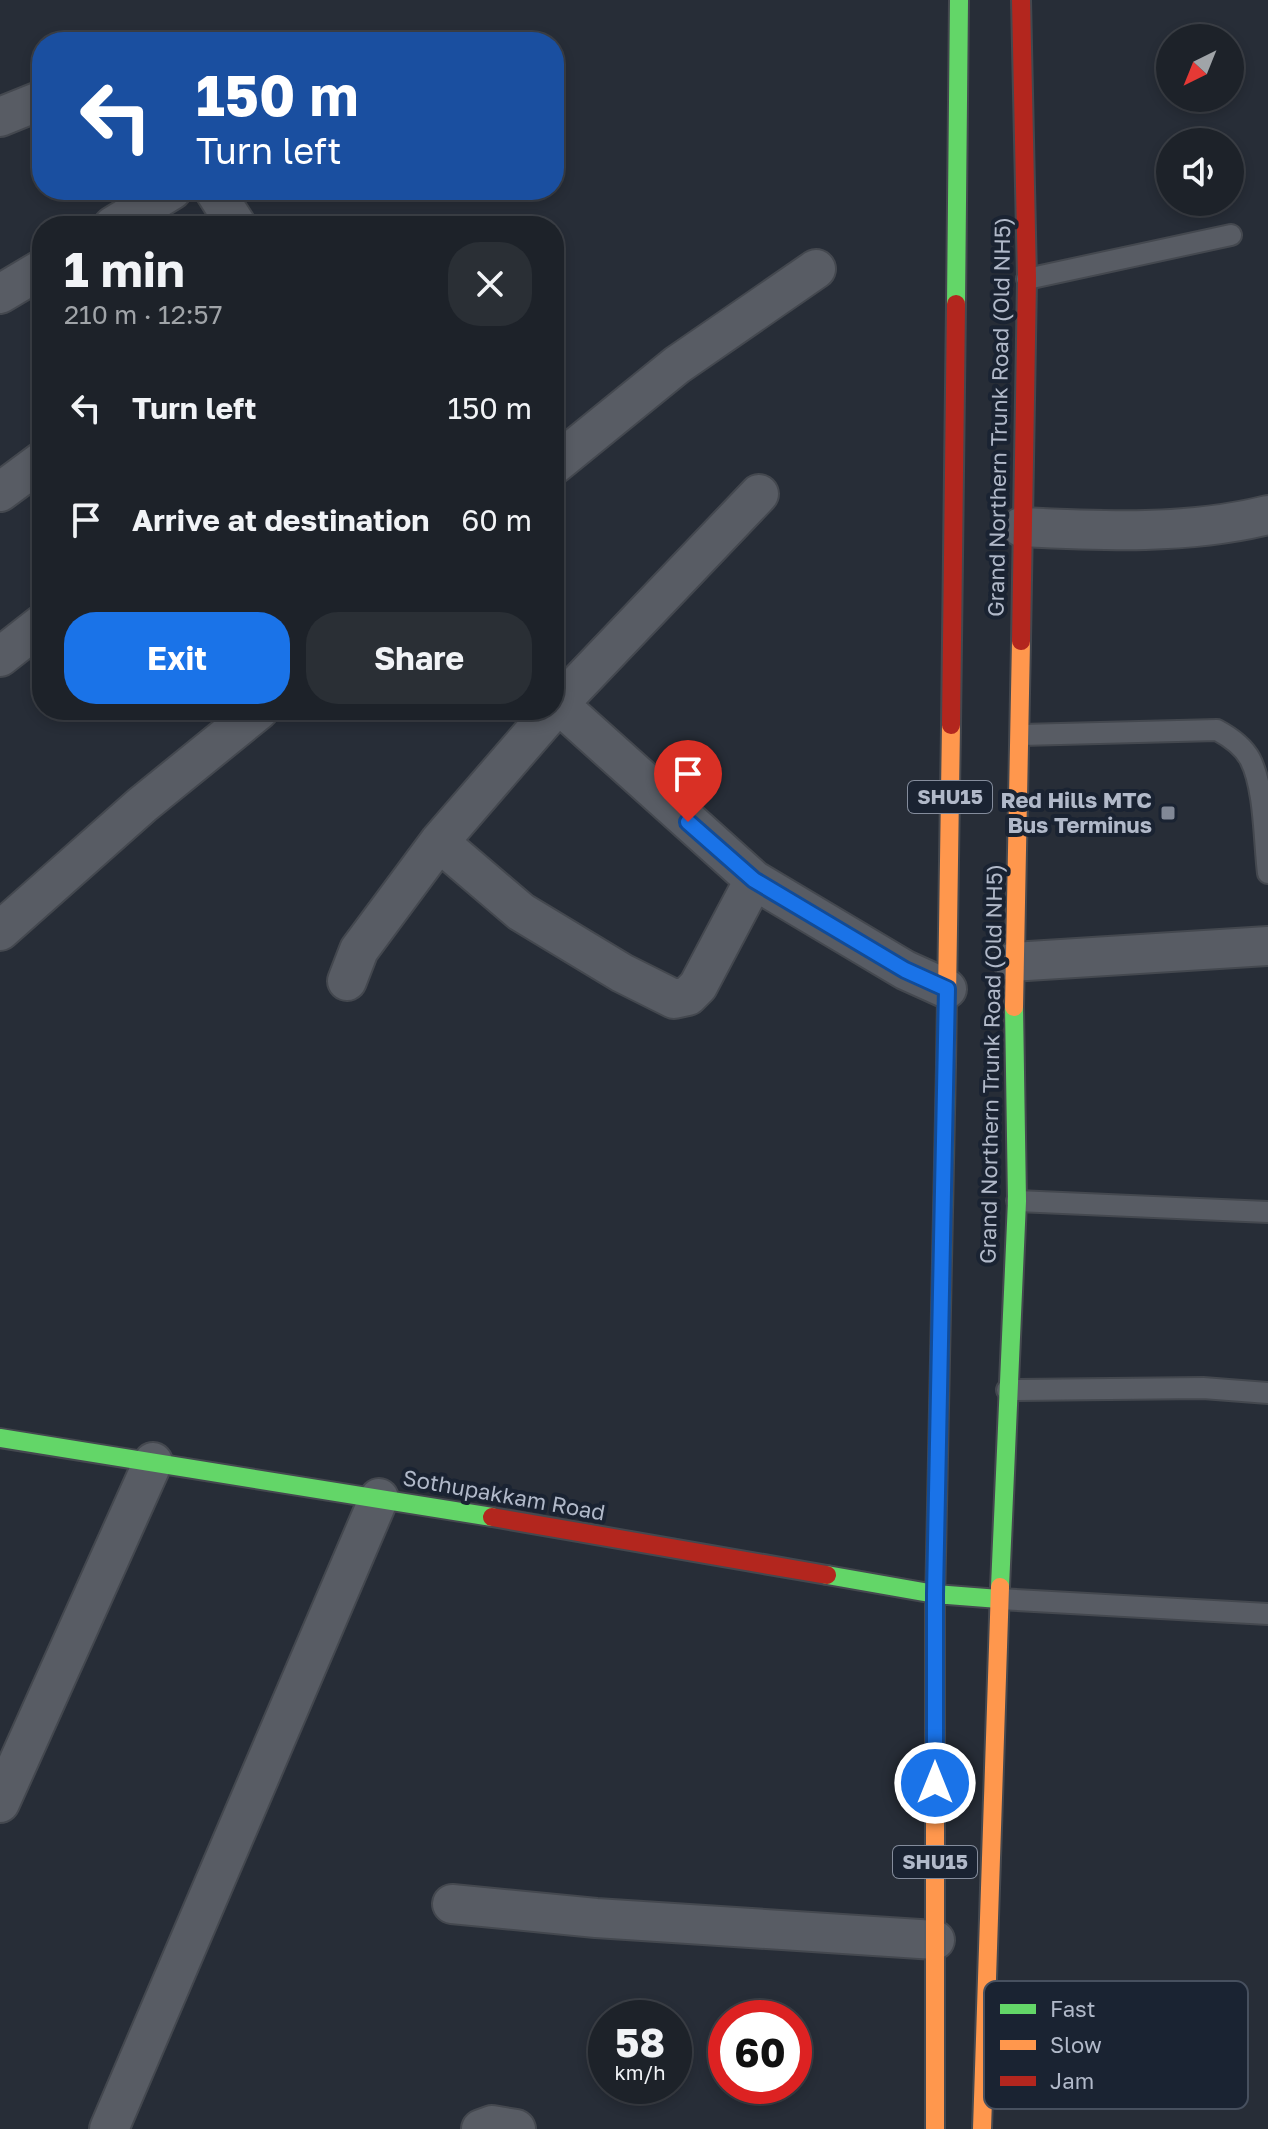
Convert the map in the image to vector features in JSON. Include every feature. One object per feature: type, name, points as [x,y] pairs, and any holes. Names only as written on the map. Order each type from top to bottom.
[{"type":"main road","name":"Grand Northern Trunk Road (Old NH5)","points":[[935,2129],[935,1594],[947,989],[959,0]]},
{"type":"main road","name":"Grand Northern Trunk Road (Old NH5)","points":[[987,1981],[1007,1390],[1017,1201],[1013,962],[1021,735],[1021,527],[1027,279],[1021,0]]},
{"type":"main road","name":"Sothupakkam Road","points":[[0,1438],[379,1498],[935,1594],[999,1599]]},
{"type":"main road","name":"Grand Northern Trunk Road (Old NH5)","points":[[982,2129],[984,2067]]},
{"type":"street","points":[[0,117],[32,104]]},
{"type":"street","points":[[129,216],[156,200]]},
{"type":"street","points":[[564,457],[677,365],[816,269]]},
{"type":"street","points":[[0,294],[32,275]]},
{"type":"street","points":[[0,492],[32,468]]},
{"type":"street","points":[[564,697],[759,494]]},
{"type":"street","points":[[1021,527],[1117,531],[1232,524],[1268,515]]},
{"type":"street","points":[[0,657],[32,632]]},
{"type":"street","points":[[564,714],[754,880],[905,970],[947,989]]},
{"type":"street","points":[[0,931],[142,805],[247,720]]},
{"type":"street","points":[[347,981],[359,950],[439,842],[543,720]]},
{"type":"street","points":[[439,842],[521,912],[622,973],[674,999],[688,996],[698,986],[754,880]]},
{"type":"street","points":[[1013,962],[1268,946]]},
{"type":"street","points":[[0,1803],[153,1462]]},
{"type":"street","points":[[109,2129],[379,1498]]},
{"type":"street","points":[[452,1904],[596,1918],[935,1940]]},
{"type":"street","points":[[481,2129],[492,2125],[516,2129]]},
{"type":"lane","points":[[1027,279],[1231,235]]},
{"type":"lane","points":[[1021,735],[1217,730],[1235,741],[1250,758],[1257,781],[1268,873]]},
{"type":"lane","points":[[1017,1201],[1268,1212]]},
{"type":"lane","points":[[1007,1390],[1203,1388],[1268,1393]]},
{"type":"lane","points":[[999,1599],[1268,1614]]},
{"type":"traffic: fast","points":[[956,304],[959,0]]},
{"type":"traffic: fast","points":[[1000,1587],[1017,1201],[1014,1007]]},
{"type":"traffic: fast","points":[[935,1605],[946,1065]]},
{"type":"traffic: fast","points":[[0,1438],[492,1517]]},
{"type":"traffic: fast","points":[[827,1575],[935,1594],[999,1599]]},
{"type":"traffic: slow","points":[[1014,1007],[1021,641]]},
{"type":"traffic: slow","points":[[946,1065],[951,725]]},
{"type":"traffic: slow","points":[[987,1981],[1000,1587]]},
{"type":"traffic: slow","points":[[935,1605],[935,2129]]},
{"type":"traffic: slow","points":[[982,2129],[984,2069]]},
{"type":"traffic: jam","points":[[1021,0],[1027,279],[1021,641]]},
{"type":"traffic: jam","points":[[951,725],[956,304]]},
{"type":"traffic: jam","points":[[492,1517],[827,1575]]},
{"type":"place","name":"Red Hills MTC Bus Terminus","points":[[1168,813]]},
{"type":"route","points":[[688,822],[754,880],[905,970],[947,989],[935,1594],[935,1783]]}]
